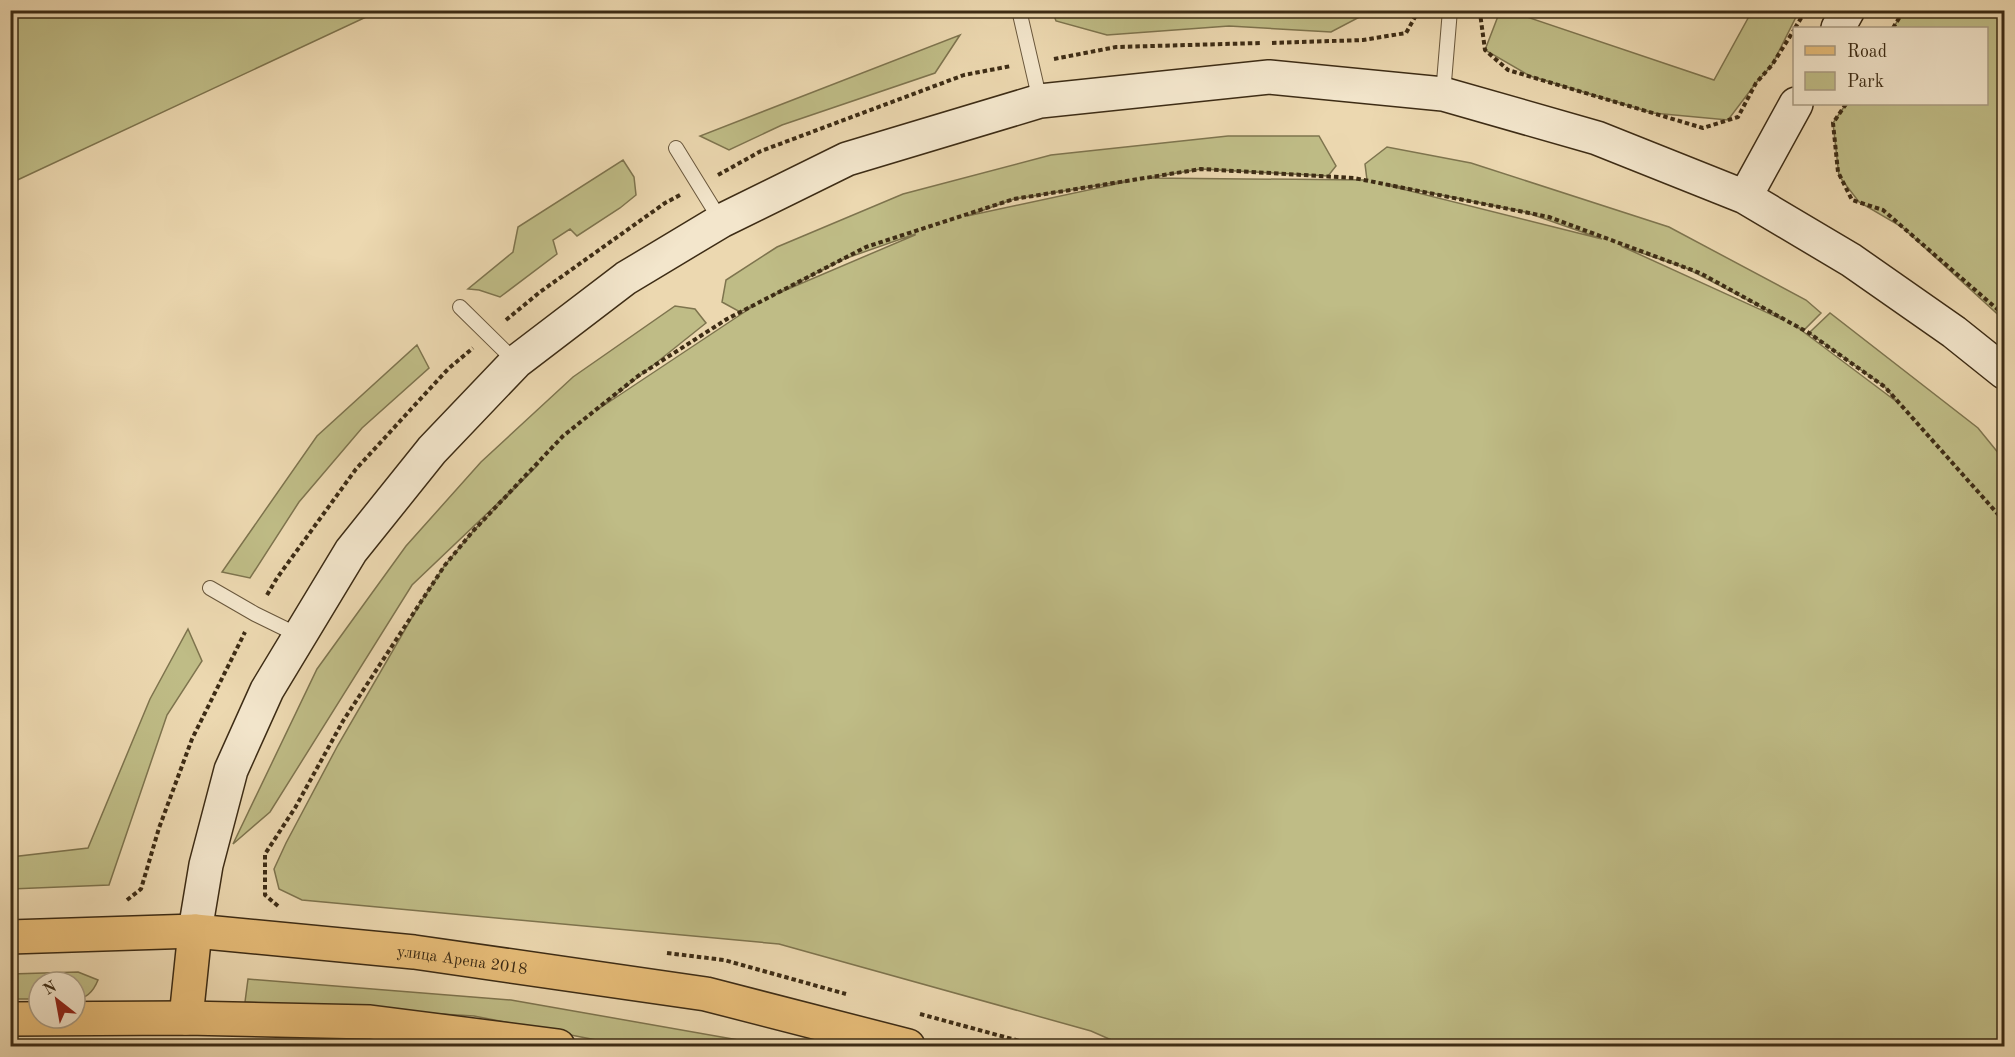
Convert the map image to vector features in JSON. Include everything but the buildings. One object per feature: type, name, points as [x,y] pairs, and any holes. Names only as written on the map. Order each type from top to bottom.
[{"type":"main road","points":[[1839,27],[1848,10]]},
{"type":"main road","points":[[186,1018],[195,931],[206,865],[231,770],[267,690],[351,551],[432,450],[516,362],[626,278],[721,221],[847,159],[1040,101],[1269,77],[1443,94],[1597,138],[1745,197],[1851,260],[1954,333],[2004,372]]},
{"type":"main road","points":[[1745,197],[1795,105]]},
{"type":"main road","name":"улица Арена 2018","points":[[10,937],[195,931],[414,952],[706,994],[908,1047]]},
{"type":"main road","points":[[10,1019],[186,1018],[370,1022],[558,1047]]},
{"type":"lane","points":[[1020,10],[1040,101]]},
{"type":"lane","points":[[1443,94],[1450,10]]},
{"type":"lane","points":[[676,148],[721,221]]},
{"type":"lane","points":[[460,307],[516,362]]},
{"type":"lane","points":[[210,588],[300,636]]},
{"type":"path","points":[[122,905],[141,889],[159,828],[192,739],[238,642],[277,578],[356,469],[448,369],[550,285],[664,203],[761,151],[964,75],[1116,47],[1363,40],[1406,33],[1419,10]]},
{"type":"path","points":[[1796,27],[1806,10]]},
{"type":"path","points":[[1894,27],[1904,10]]},
{"type":"path","points":[[1479,13],[1485,50],[1508,70],[1703,128],[1738,117],[1756,83],[1772,65],[1793,32]]},
{"type":"path","points":[[1845,105],[1833,123],[1838,172],[1852,200],[1883,210],[2004,315]]},
{"type":"path","points":[[281,909],[265,895],[265,854],[295,808],[343,721],[445,565],[474,530],[563,436],[638,376],[727,319],[866,247],[1014,199],[1201,169],[1354,178],[1549,217],[1700,273],[1809,333],[1885,387],[2004,521]]},
{"type":"path","points":[[665,953],[724,960],[847,994]]},
{"type":"path","points":[[915,1013],[1038,1047]]},
{"type":"green space","points":[[11,10],[379,10],[379,11],[11,183]]},
{"type":"green space","points":[[1080,10],[1371,11],[1331,32],[1229,26],[1107,35],[1056,21],[1053,13]]},
{"type":"green space","points":[[1500,11],[1509,11],[1714,80],[1752,11],[1799,11],[1772,65],[1728,120],[1653,113],[1530,76],[1485,50]]},
{"type":"green space","points":[[1904,11],[2004,11],[2004,320],[1902,227],[1859,202],[1839,176],[1833,123],[1845,105],[1988,105],[1988,27],[1894,27]]},
{"type":"green space","points":[[960,35],[935,73],[782,125],[729,150],[700,136]]},
{"type":"green space","points":[[1228,136],[1319,136],[1336,166],[1328,176],[1201,169],[1147,178],[1367,180],[1365,164],[1387,147],[1471,163],[1669,227],[1806,300],[1821,313],[1804,330],[1797,327],[1897,402],[1885,387],[1809,333],[1830,313],[1978,428],[2004,460],[2004,1046],[1125,1046],[1091,1031],[779,944],[302,900],[279,889],[274,869],[286,843],[338,745],[421,602],[445,565],[474,530],[539,464],[412,585],[270,812],[233,844],[317,669],[406,546],[481,462],[573,377],[675,306],[695,309],[706,323],[597,410],[755,305],[740,312],[722,302],[726,280],[777,247],[903,194],[1051,155]],"holes":[[[1126,181],[967,216],[1014,199]],[[1386,185],[1525,212],[1602,239]],[[915,234],[774,295],[844,259]],[[1621,246],[1686,268],[1781,319]]]},
{"type":"green space","points":[[623,160],[634,177],[636,195],[577,236],[570,229],[553,240],[557,254],[500,297],[468,289],[513,252],[518,227]]},
{"type":"green space","points":[[417,345],[429,368],[362,428],[299,502],[250,578],[222,572],[317,436]]},
{"type":"green space","points":[[188,629],[202,661],[167,715],[109,885],[11,889],[11,857],[88,848],[150,699]]},
{"type":"green space","points":[[11,974],[27,974],[27,999],[11,999]]},
{"type":"green space","points":[[87,976],[98,980],[87,995]]},
{"type":"green space","points":[[248,979],[511,1000],[773,1046],[627,1046],[474,1016],[245,1002]]},
{"type":"green space","points":[[127,1040],[241,1046],[11,1046],[11,1045]]}]
